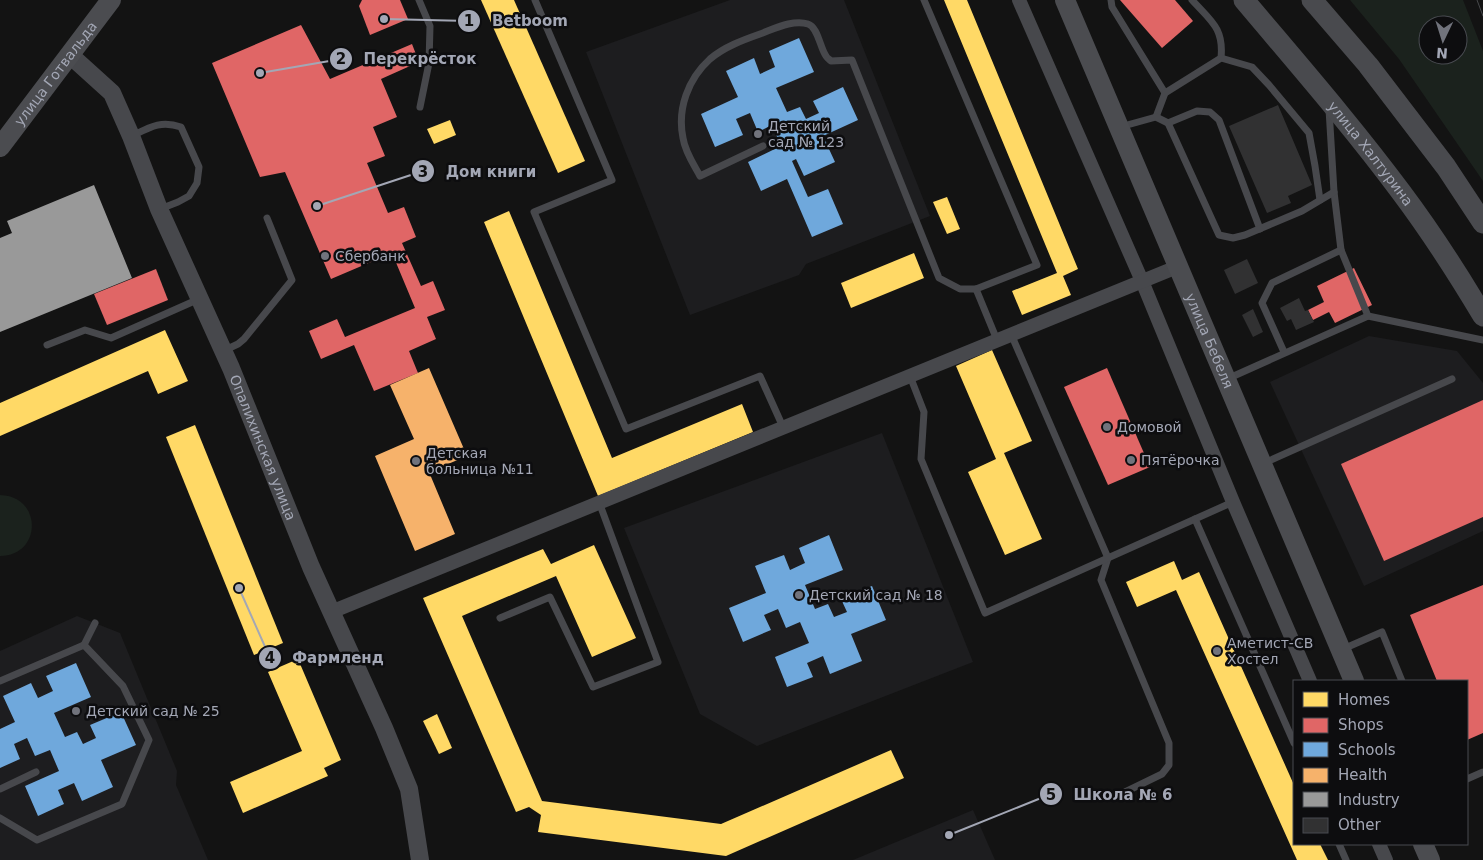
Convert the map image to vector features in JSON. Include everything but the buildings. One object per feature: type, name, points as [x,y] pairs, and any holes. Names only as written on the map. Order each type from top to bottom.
[{"type":"main road","name":"улица Готвальда","points":[[0,147],[111,0]]},
{"type":"main road","name":"улица Бебеля","points":[[1065,0],[1354,680]]},
{"type":"main road","name":"улица Халтурина","points":[[1244,0],[1402,192],[1460,277],[1483,316]]},
{"type":"main road","points":[[1312,0],[1368,65],[1446,167],[1483,223]]},
{"type":"street","points":[[1019,0],[1142,281],[1233,502],[1310,680]]},
{"type":"street","name":"Опалихинская улица","points":[[70,54],[112,93],[131,136],[159,209],[254,426],[302,546],[384,728],[409,789],[420,860]]},
{"type":"street","points":[[331,612],[1177,267]]},
{"type":"street","points":[[1379,845],[1386,860]]},
{"type":"lane","points":[[419,0],[430,26],[430,63],[420,106]]},
{"type":"lane","points":[[535,0],[612,180],[534,212],[626,429],[760,376],[783,428]]},
{"type":"lane","points":[[763,146],[700,176],[683,140],[682,106],[688,89],[698,72],[710,59],[726,48],[744,39],[786,24],[808,24],[813,27],[826,57],[832,61],[852,60],[939,278],[960,289],[976,289],[1037,265],[924,0]]},
{"type":"lane","points":[[1111,0],[1112,7],[1165,93]]},
{"type":"lane","points":[[1192,0],[1218,29],[1222,44],[1221,58]]},
{"type":"lane","points":[[1156,117],[1165,93],[1221,58],[1252,67],[1309,133],[1316,166],[1320,200]]},
{"type":"lane","points":[[1329,101],[1334,192],[1341,250],[1368,316]]},
{"type":"lane","points":[[1168,123],[1198,111],[1210,112],[1219,120],[1260,229]]},
{"type":"lane","points":[[1120,127],[1156,117],[1168,123],[1219,235],[1233,238],[1245,235],[1302,212],[1334,192]]},
{"type":"lane","points":[[131,136],[158,124],[170,123],[180,127],[199,167],[197,184],[189,196],[159,209]]},
{"type":"lane","points":[[222,351],[238,344],[244,339],[292,280],[267,218]]},
{"type":"lane","points":[[1284,352],[1262,303],[1272,283],[1341,250]]},
{"type":"lane","points":[[976,289],[997,340]]},
{"type":"lane","points":[[47,345],[85,330],[111,338],[199,299]]},
{"type":"lane","points":[[1226,379],[1368,316],[1483,340]]},
{"type":"lane","points":[[1011,334],[1108,558],[1101,580],[1169,744],[1168,765],[1162,774],[1126,792]]},
{"type":"lane","points":[[910,376],[924,412],[921,459],[985,613],[1233,502]]},
{"type":"lane","points":[[1262,464],[1452,379]]},
{"type":"lane","points":[[500,618],[550,597],[593,687],[658,662],[599,502]]},
{"type":"lane","points":[[1196,519],[1293,741]]},
{"type":"lane","points":[[0,681],[84,645],[95,623]]},
{"type":"lane","points":[[1340,650],[1382,632],[1402,680]]},
{"type":"lane","points":[[0,818],[37,840],[122,804],[149,740],[123,686],[84,645]]},
{"type":"lane","points":[[0,789],[36,772]]},
{"type":"lane","points":[[1468,778],[1483,772]]},
{"type":"lane","points":[[1339,845],[1346,860]]},
{"type":"shaded area","name":"Детский сад № 123","points":[[730,0],[844,0],[930,216],[806,264],[799,275],[690,315],[586,52]]},
{"type":"shaded area","points":[[1350,0],[1463,0],[1483,51],[1483,181],[1399,59]]},
{"type":"shaded area","points":[[1369,336],[1457,351],[1483,383],[1483,531],[1364,586],[1270,382]]},
{"type":"shaded area","name":"Детский сад № 18","points":[[882,433],[973,662],[757,746],[700,714],[624,528]]},
{"type":"shaded area","points":[[0,495],[14,498],[24,505],[30,515],[32,526],[30,537],[24,547],[14,553],[0,556]]},
{"type":"shaded area","name":"Детский сад № 25","points":[[77,616],[120,633],[177,771],[176,785],[208,860],[0,860],[0,651]]},
{"type":"shaded area","points":[[973,810],[995,860],[853,860]]},
{"type":"tram line","points":[[1477,0],[1483,16]]},
{"type":"place","name":"Betboom","points":[[384,19]]},
{"type":"place","name":"Перекрёсток","points":[[260,73]]},
{"type":"place","name":"Детский сад № 123","points":[[758,134]]},
{"type":"place","name":"Дом книги","points":[[317,206]]},
{"type":"place","name":"Сбербанк","points":[[325,256]]},
{"type":"place","name":"Домовой","points":[[1107,427]]},
{"type":"place","name":"Пятёрочка","points":[[1131,460]]},
{"type":"place","name":"Детская больница №11","points":[[416,461]]},
{"type":"place","name":"Фармленд","points":[[239,588]]},
{"type":"place","name":"Детский сад № 18","points":[[799,595]]},
{"type":"place","name":"Аметист-СВ Хостел","points":[[1217,651]]},
{"type":"place","name":"Детский сад № 25","points":[[76,711]]},
{"type":"place","name":"Школа № 6","points":[[949,835]]}]
